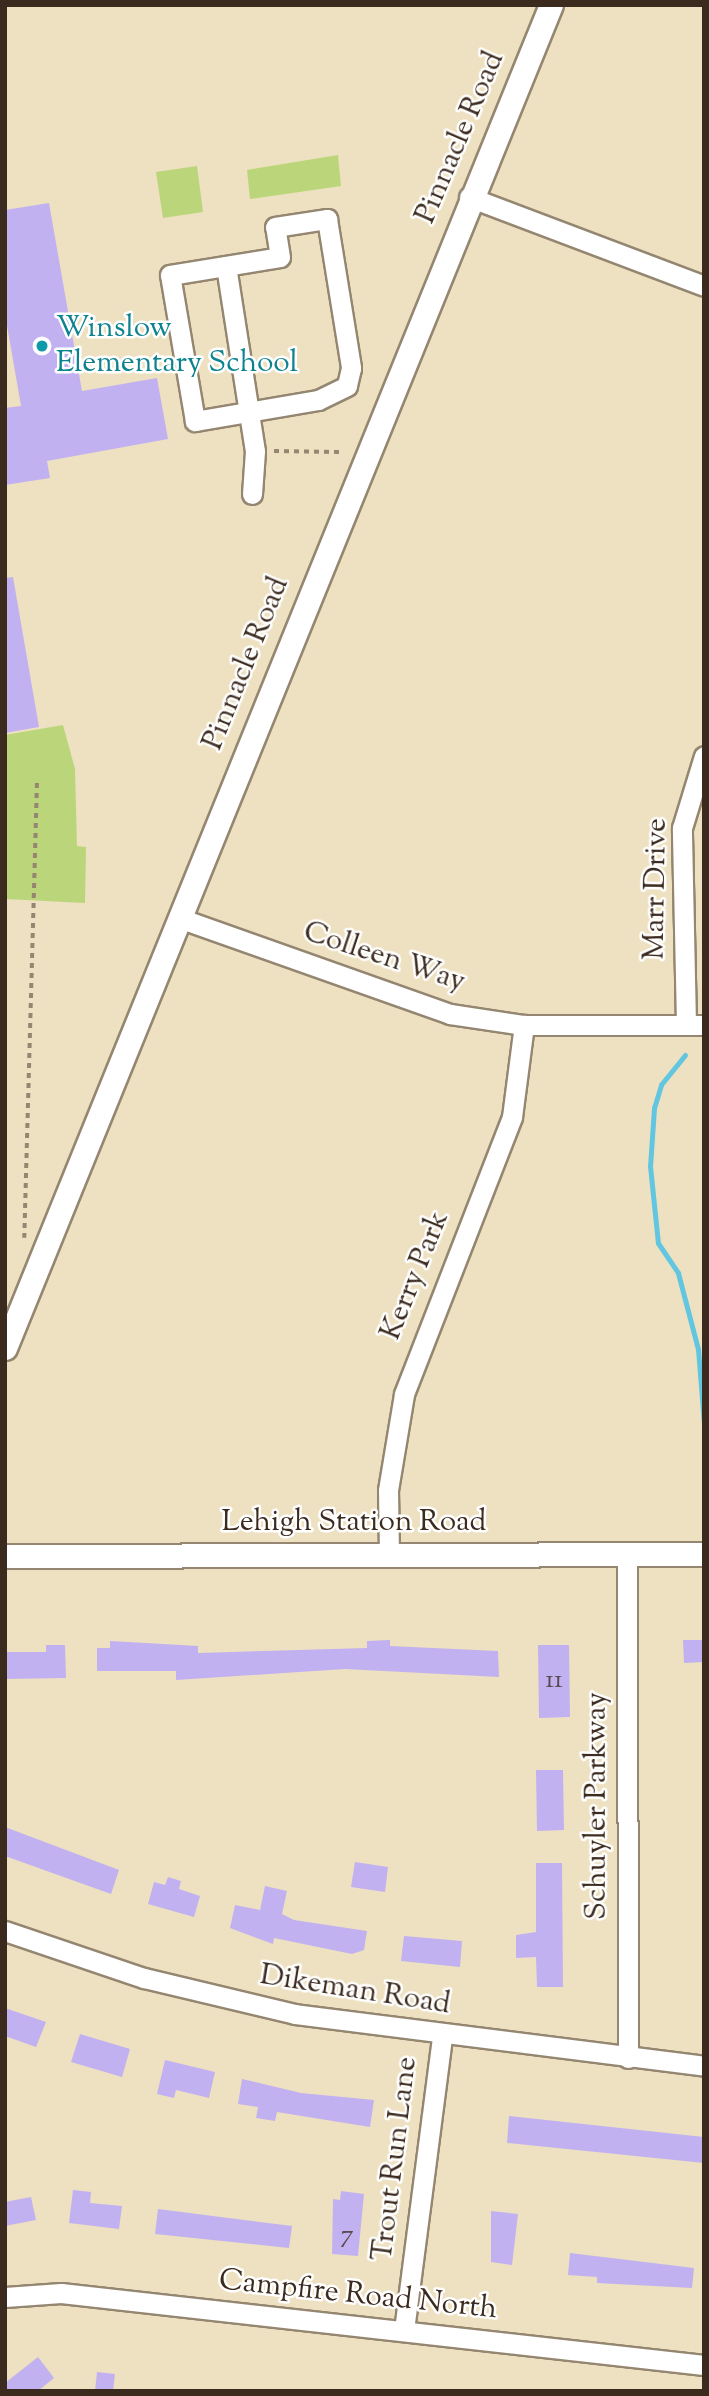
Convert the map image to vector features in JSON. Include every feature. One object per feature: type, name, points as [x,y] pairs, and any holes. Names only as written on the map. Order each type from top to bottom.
[{"type":"main road","name":"Pinnacle Road","points":[[5,1348],[469,197],[551,5]]},
{"type":"main road","name":"Lehigh Station Road","points":[[5,1556],[704,1554]]},
{"type":"street","points":[[469,197],[704,286]]},
{"type":"street","points":[[327,219],[350,379],[331,397],[195,421],[170,275],[226,266],[280,257],[275,227],[327,219]]},
{"type":"street","points":[[226,266],[250,412],[252,494]]},
{"type":"street","name":"Marr Drive","points":[[695,1025],[682,828],[704,756]]},
{"type":"street","name":"Colleen Way","points":[[179,918],[421,1007],[524,1025],[695,1025]]},
{"type":"street","name":"Kerry Park","points":[[389,1554],[388,1490],[404,1394],[512,1117],[524,1025]]},
{"type":"street","name":"Schuyler Parkway","points":[[627,1554],[628,2058]]},
{"type":"street","name":"Dikeman Road","points":[[5,1931],[220,1999],[442,2036],[704,2066]]},
{"type":"street","name":"Trout Run Lane","points":[[404,2330],[442,2036]]},
{"type":"street","name":"Campfire Road North","points":[[5,2297],[61,2293],[704,2365]]},
{"type":"path","points":[[272,451],[339,452]]},
{"type":"path","points":[[24,1238],[37,780]]},
{"type":"green space","points":[[338,155],[341,186],[250,199],[247,170]]},
{"type":"green space","points":[[197,166],[203,212],[163,218],[156,172]]},
{"type":"green space","points":[[63,725],[75,769],[77,846],[86,847],[85,903],[5,899],[5,735]]},
{"type":"building","name":"Winslow Elementary School","points":[[49,203],[82,391],[157,378],[168,439],[47,461],[50,478],[5,485],[5,408],[21,406],[5,314],[5,210]]},
{"type":"building","points":[[13,577],[39,727],[5,733],[5,578]]},
{"type":"building","points":[[390,1640],[390,1646],[498,1651],[499,1677],[345,1669],[176,1680],[176,1671],[97,1671],[97,1648],[110,1648],[110,1641],[198,1646],[198,1653],[367,1648],[367,1641]]},
{"type":"building","points":[[683,1640],[704,1640],[704,1662],[684,1663]]},
{"type":"building","points":[[46,1645],[65,1645],[66,1678],[5,1679],[5,1652],[46,1652]]},
{"type":"building","points":[[538,1645],[569,1645],[570,1717],[539,1718]]},
{"type":"building","points":[[536,1770],[563,1770],[564,1830],[537,1831]]},
{"type":"building","points":[[5,1827],[119,1870],[111,1894],[5,1856]]},
{"type":"building","points":[[355,1862],[388,1867],[385,1892],[351,1887]]},
{"type":"building","points":[[536,1863],[562,1863],[563,1987],[537,1987],[536,1957],[516,1958],[516,1935],[536,1932]]},
{"type":"building","points":[[168,1877],[181,1881],[179,1889],[200,1896],[194,1917],[148,1904],[154,1882],[165,1885]]},
{"type":"building","points":[[265,1886],[287,1891],[282,1914],[294,1920],[367,1931],[364,1950],[352,1954],[274,1938],[273,1944],[230,1928],[235,1905],[260,1910]]},
{"type":"building","points":[[404,1936],[462,1941],[460,1967],[401,1961]]},
{"type":"building","points":[[5,2008],[46,2022],[36,2047],[5,2036]]},
{"type":"building","points":[[80,2034],[130,2049],[122,2077],[71,2062]]},
{"type":"building","points":[[165,2060],[215,2072],[209,2098],[176,2090],[174,2098],[157,2094]]},
{"type":"building","points":[[242,2079],[301,2093],[374,2100],[370,2127],[277,2112],[275,2121],[256,2118],[258,2107],[238,2104]]},
{"type":"building","points":[[509,2116],[704,2137],[704,2163],[507,2143]]},
{"type":"building","points":[[73,2190],[91,2192],[90,2203],[122,2206],[119,2229],[69,2223]]},
{"type":"building","points":[[341,2191],[364,2194],[358,2256],[332,2254],[333,2199],[340,2200]]},
{"type":"building","points":[[31,2197],[36,2220],[5,2226],[5,2202]]},
{"type":"building","points":[[158,2209],[292,2226],[289,2248],[155,2234]]},
{"type":"building","points":[[491,2211],[518,2214],[512,2265],[491,2262]]},
{"type":"building","points":[[570,2253],[694,2268],[692,2288],[597,2283],[597,2277],[568,2275]]},
{"type":"building","points":[[38,2357],[54,2378],[38,2391],[5,2391],[5,2383]]},
{"type":"building","points":[[97,2372],[115,2374],[113,2391],[95,2391]]},
{"type":"waterway","points":[[685,1055],[661,1085],[654,1108],[650,1166],[658,1243],[678,1273],[698,1349],[704,1424]]},
{"type":"waterway","points":[[704,1450],[704,1484]]},
{"type":"place","name":"Winslow Elementary School","points":[[42,346]]}]
